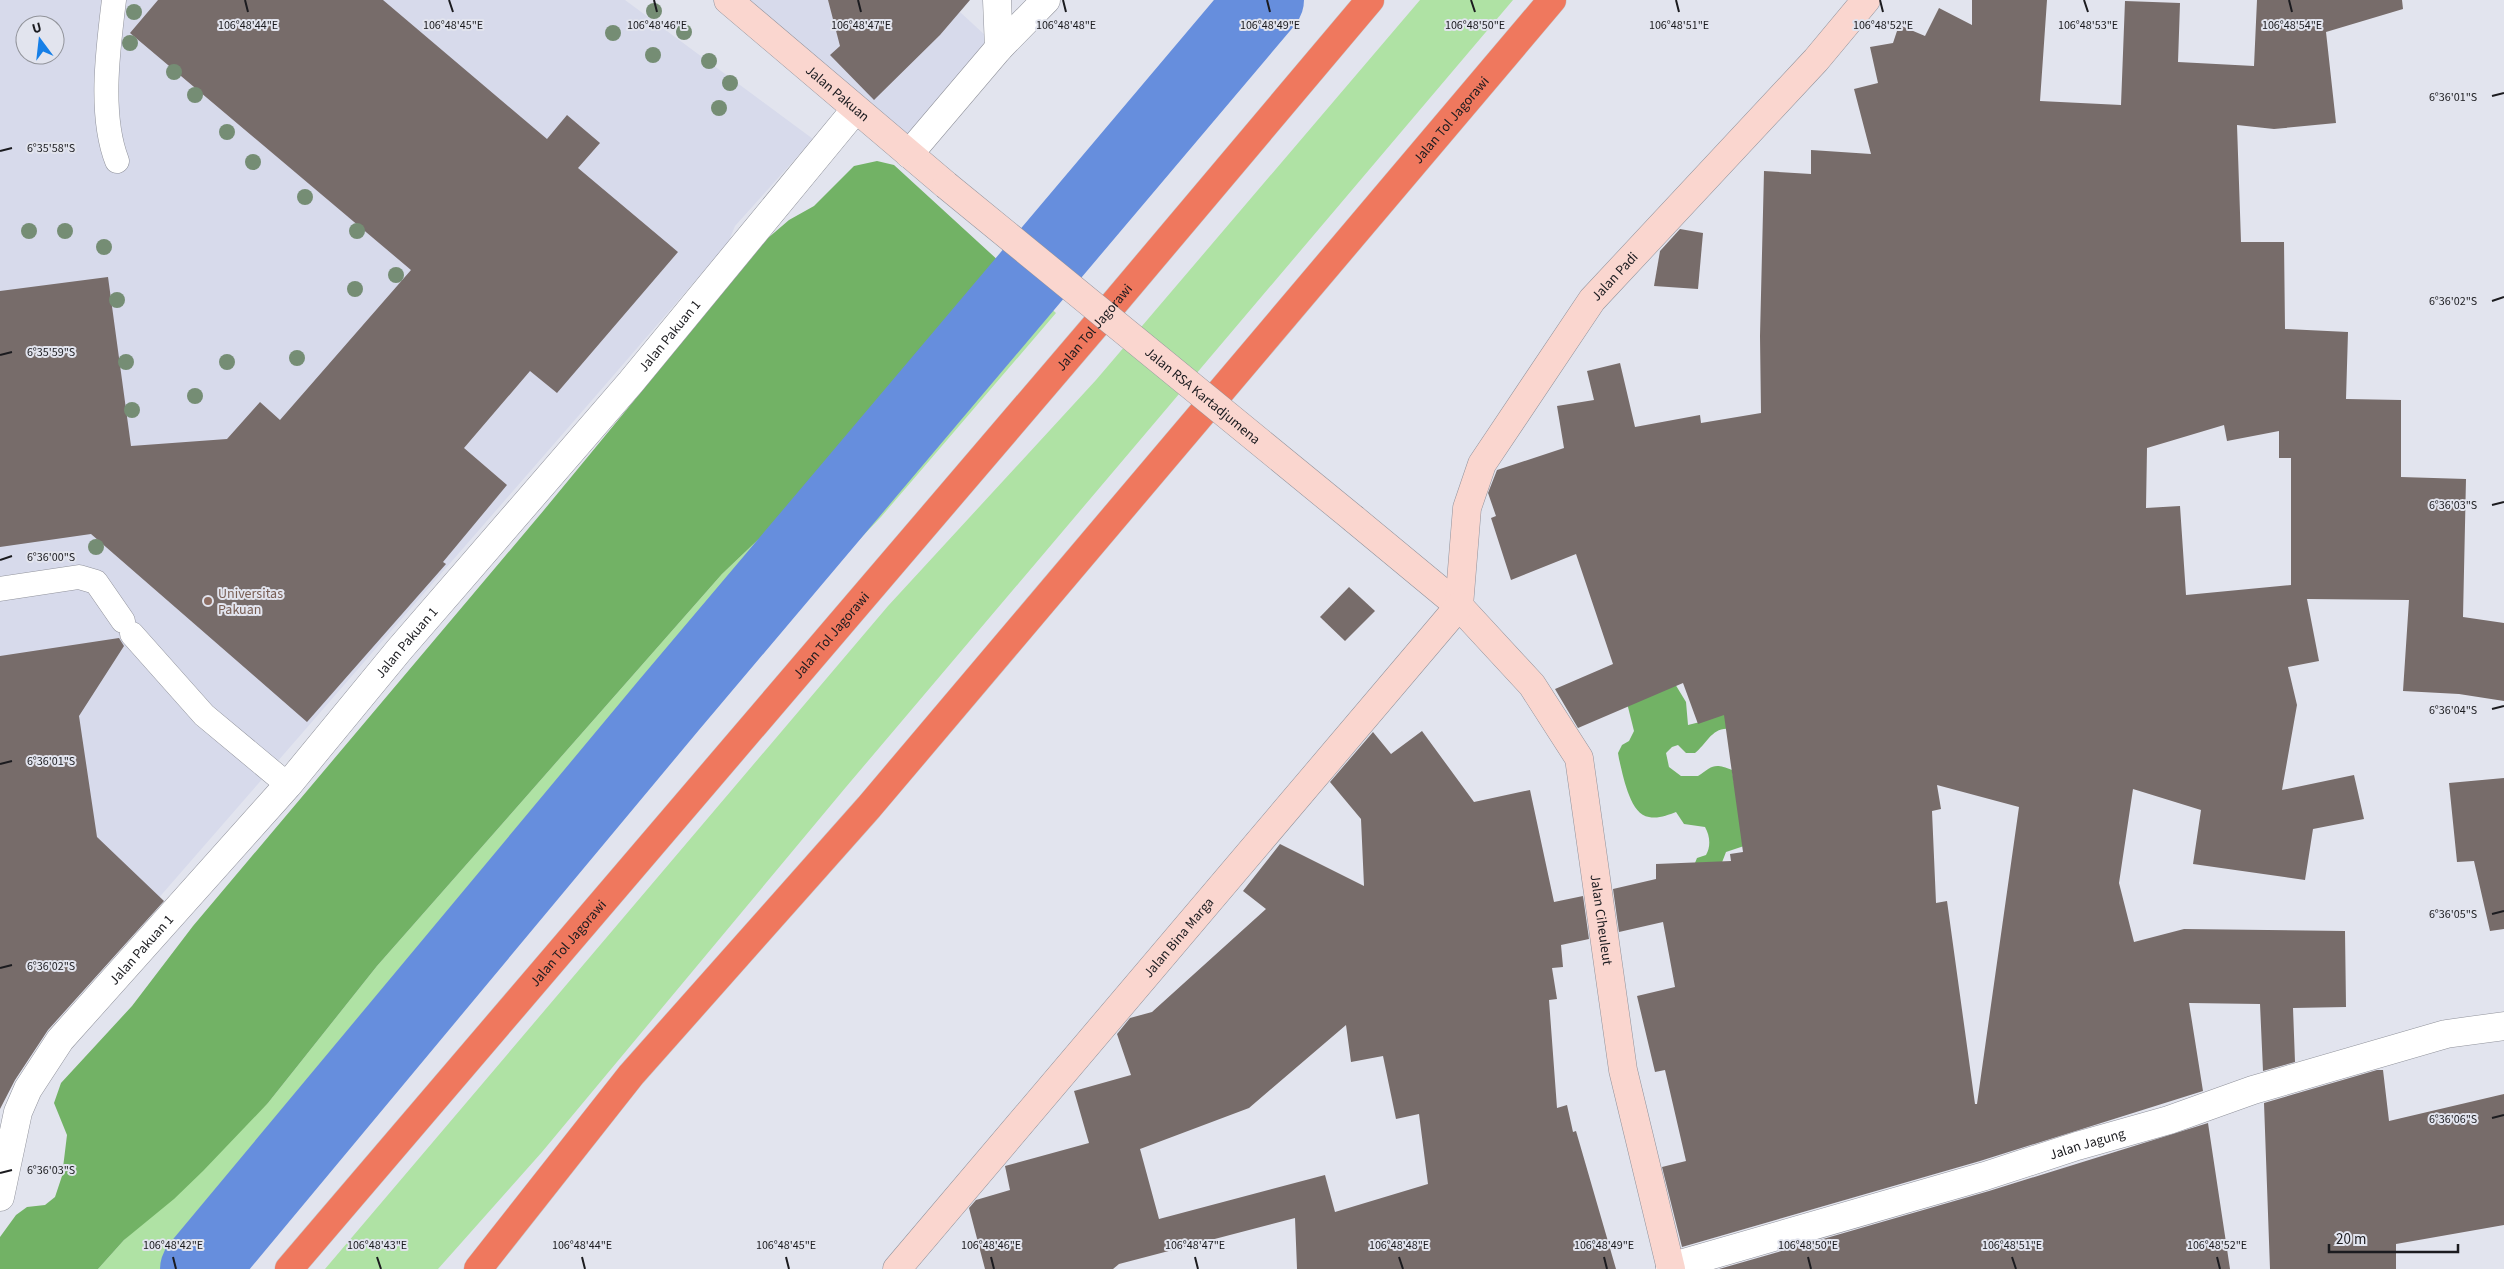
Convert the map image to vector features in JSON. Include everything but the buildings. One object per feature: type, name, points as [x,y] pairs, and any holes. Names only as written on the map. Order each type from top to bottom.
[{"type":"highway","name":"Jalan Tol Jagorawi","points":[[288,1269],[1082,342],[1370,0]]},
{"type":"highway","name":"Jalan Tol Jagorawi","points":[[478,1269],[632,1075],[870,807],[1552,0]]},
{"type":"street","name":"Jalan Pakuan","points":[[728,0],[855,110],[946,185]]},
{"type":"street","points":[[997,0],[999,48]]},
{"type":"street","points":[[909,154],[999,48],[1046,0]]},
{"type":"street","name":"Jalan Padi","points":[[1459,606],[1467,508],[1482,464],[1487,455],[1592,300],[1816,60],[1866,0]]},
{"type":"street","name":"Jalan Pakuan 1","points":[[0,1197],[18,1112],[39,1070],[85,1011],[288,785],[399,650],[631,382],[855,110]]},
{"type":"street","name":"Jalan RSA Kartadjumena","points":[[946,185],[1459,606]]},
{"type":"street","name":"Jalan Ciheuleut","points":[[1459,606],[1532,685],[1579,758],[1624,1070],[1671,1268]]},
{"type":"street","name":"Jalan Bina Marga","points":[[898,1269],[1459,606]]},
{"type":"street","name":"Jalan Jagung","points":[[1671,1268],[2169,1120],[2253,1090],[2446,1034],[2504,1026]]},
{"type":"lane","points":[[114,0],[109,40],[107,115],[110,143],[117,161]]},
{"type":"lane","points":[[0,589],[79,577],[96,582],[128,627],[204,715],[288,785]]},
{"type":"shaded area","name":"Universitas Pakuan","points":[[0,0],[625,0],[813,139],[735,226],[728,243],[102,963],[0,982]]},
{"type":"shaded area","points":[[730,0],[947,0],[999,48],[909,154]]},
{"type":"green space","points":[[1420,0],[1513,0],[846,787],[542,1152],[438,1269],[325,1269],[888,606],[1096,380]]},
{"type":"green space","points":[[877,161],[894,165],[1013,274],[916,389],[722,574],[377,966],[268,1103],[203,1171],[174,1199],[124,1240],[98,1269],[0,1269],[0,1237],[16,1215],[27,1207],[45,1205],[55,1197],[62,1176],[67,1135],[54,1103],[61,1083],[132,1006],[193,926],[544,510],[768,238],[789,220],[814,206],[854,166]]},
{"type":"green space","points":[[1013,274],[1056,313],[881,517],[685,721],[448,1001],[216,1269],[98,1269],[124,1240],[268,1103],[377,966],[722,574],[916,389]]},
{"type":"green space","points":[[1672,679],[1686,702],[1688,725],[1700,722],[1723,707],[1729,729],[1718,731],[1695,753],[1686,753],[1678,745],[1672,747],[1666,753],[1669,767],[1681,776],[1698,776],[1717,766],[1732,770],[1744,846],[1726,852],[1721,865],[1695,863],[1697,858],[1706,855],[1709,848],[1709,837],[1705,827],[1684,824],[1676,812],[1656,817],[1642,815],[1632,802],[1623,775],[1618,753],[1622,745],[1629,741],[1634,731],[1626,699]]},
{"type":"waterway","points":[[199,1269],[669,705],[1265,0]]},
{"type":"place","name":"Universitas Pakuan","points":[[208,601]]}]
